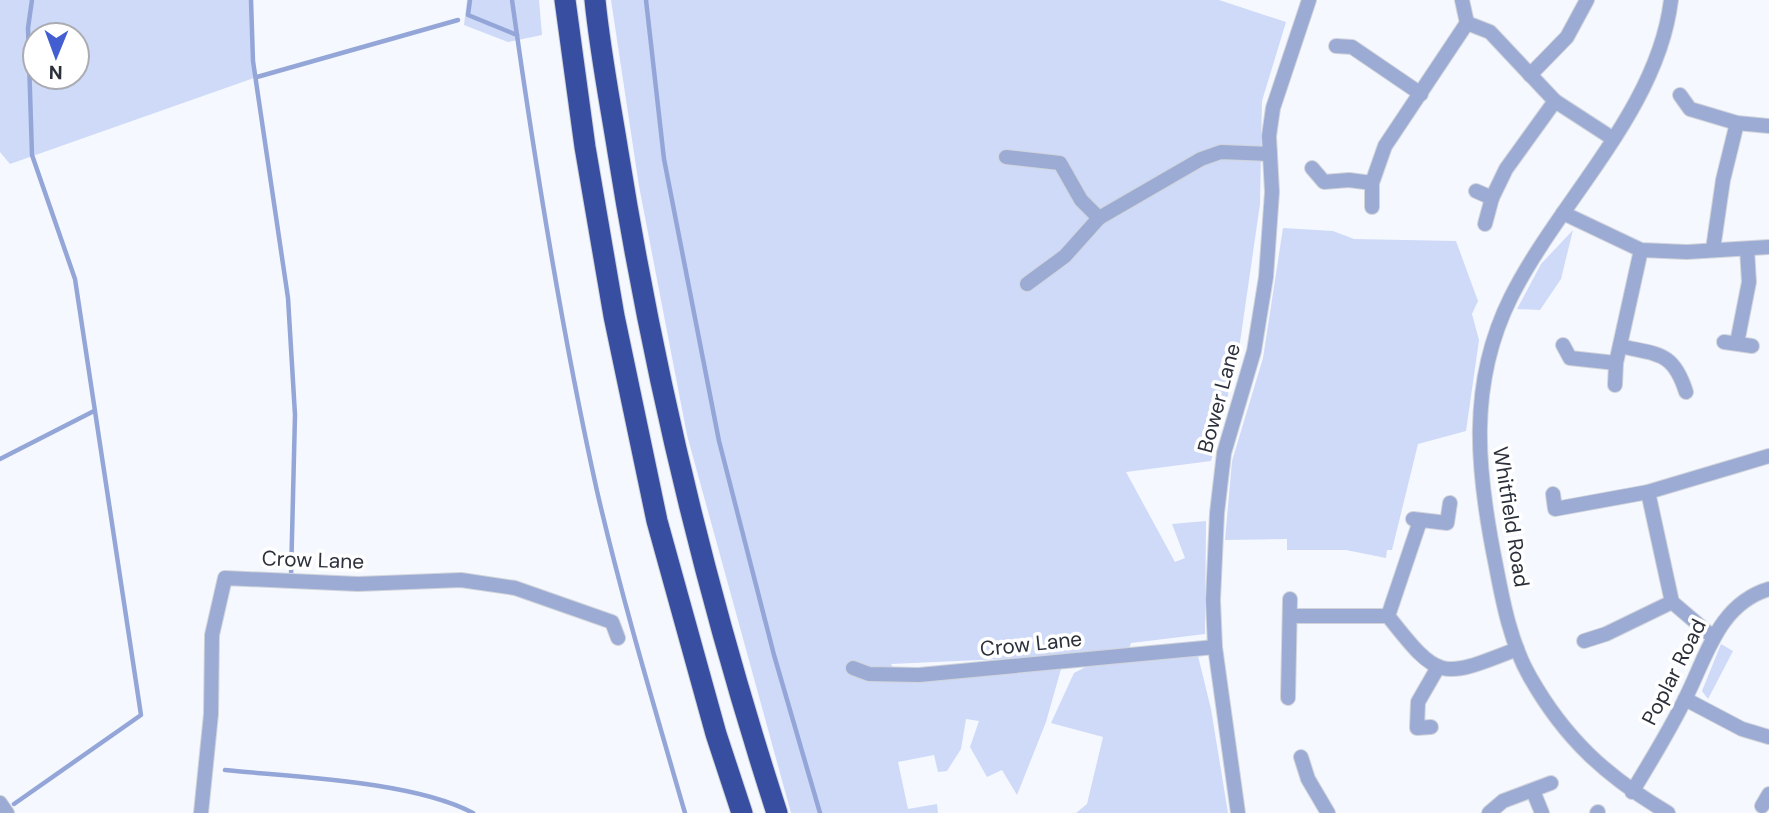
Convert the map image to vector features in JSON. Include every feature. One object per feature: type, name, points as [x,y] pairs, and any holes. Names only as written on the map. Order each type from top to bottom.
[{"type":"highway","points":[[565,0],[591,186],[657,521],[716,734],[742,813]]},
{"type":"highway","points":[[594,0],[649,334],[688,507],[746,719],[777,813]]},
{"type":"street","name":"Bower Lane","points":[[1238,813],[1215,647],[1214,560],[1221,473],[1254,351],[1264,289],[1271,218],[1270,154],[1273,108],[1309,0]]},
{"type":"street","points":[[1372,207],[1372,183],[1385,146],[1467,23],[1462,0]]},
{"type":"street","points":[[1530,75],[1567,37],[1587,0]]},
{"type":"street","name":"Whitfield Road","points":[[1668,813],[1605,772],[1575,741],[1528,676],[1517,649],[1501,592],[1483,499],[1478,433],[1479,409],[1489,352],[1499,321],[1532,259],[1637,97],[1658,52],[1671,0]]},
{"type":"street","points":[[1467,23],[1490,32],[1555,100],[1612,138]]},
{"type":"street","points":[[1336,46],[1354,40],[1421,94]]},
{"type":"street","points":[[1680,95],[1684,112],[1737,123],[1769,125]]},
{"type":"street","points":[[1485,224],[1492,198],[1506,169],[1555,100]]},
{"type":"street","points":[[1713,249],[1723,180],[1737,123]]},
{"type":"street","points":[[1027,284],[1065,256],[1099,218],[1201,159],[1221,152],[1270,154]]},
{"type":"street","points":[[1006,158],[1060,163],[1080,200],[1099,218]]},
{"type":"street","points":[[1312,168],[1324,189],[1349,180],[1372,183]]},
{"type":"street","points":[[1476,191],[1492,198]]},
{"type":"street","points":[[1563,213],[1641,250],[1687,252],[1769,247]]},
{"type":"street","points":[[1737,343],[1749,282],[1747,249]]},
{"type":"street","points":[[1615,385],[1616,363],[1641,250]]},
{"type":"street","points":[[1563,345],[1566,363],[1616,363]]},
{"type":"street","points":[[1620,346],[1662,356],[1678,367],[1686,392]]},
{"type":"street","points":[[1556,509],[1648,492],[1769,456]]},
{"type":"street","points":[[1648,492],[1672,602],[1690,621],[1713,637]]},
{"type":"street","points":[[1388,617],[1413,545],[1408,535],[1412,518],[1447,523],[1450,503]]},
{"type":"street","name":"Crow Lane","points":[[201,813],[211,714],[212,635],[225,578],[358,584],[461,580],[515,588],[612,622],[617,629],[618,638]]},
{"type":"street","name":"Poplar Road","points":[[1632,792],[1685,699],[1713,637],[1730,613],[1750,595],[1769,589]]},
{"type":"street","points":[[1288,698],[1290,599]]},
{"type":"street","points":[[1584,641],[1606,634],[1672,602]]},
{"type":"street","points":[[1291,616],[1388,617],[1422,658],[1437,669],[1469,667],[1517,649]]},
{"type":"street","name":"Crow Lane","points":[[853,668],[869,674],[919,675],[1215,647]]},
{"type":"street","points":[[1422,732],[1418,702],[1437,669]]},
{"type":"street","points":[[1685,699],[1742,729],[1769,737]]},
{"type":"street","points":[[1301,757],[1308,779],[1328,813]]},
{"type":"street","points":[[1489,813],[1503,801],[1551,783]]},
{"type":"street","points":[[1533,791],[1542,813]]},
{"type":"street","points":[[0,803],[8,813]]},
{"type":"shaded area","points":[[0,0],[250,0],[253,60],[257,77],[10,164],[0,152]]},
{"type":"shaded area","points":[[467,0],[539,0],[542,35],[508,42],[464,25]]},
{"type":"shaded area","points":[[611,0],[1219,0],[1286,22],[1262,101],[1260,204],[1238,356],[1211,461],[1126,472],[1175,562],[1185,558],[1172,524],[1206,521],[1205,634],[1131,643],[1125,661],[1198,656],[1211,709],[1228,813],[1076,813],[1087,804],[1103,737],[1051,723],[1074,673],[1123,648],[1070,656],[891,664],[899,678],[1061,669],[1046,722],[1017,795],[1002,770],[987,777],[970,747],[979,721],[966,719],[961,749],[947,771],[938,772],[934,755],[898,762],[908,809],[937,804],[938,813],[791,813],[687,435],[639,186]]},
{"type":"shaded area","points":[[1283,228],[1333,231],[1354,239],[1456,241],[1478,301],[1472,314],[1479,340],[1466,431],[1418,444],[1392,550],[1387,550],[1386,558],[1346,550],[1287,550],[1287,539],[1225,540],[1232,461],[1263,358]]},
{"type":"shaded area","points":[[1573,230],[1561,279],[1540,310],[1517,309],[1541,264]]},
{"type":"shaded area","points":[[1721,644],[1733,651],[1708,699],[1702,691]]},
{"type":"waterway","points":[[14,804],[141,715],[75,279],[32,155],[28,28],[32,0]]},
{"type":"waterway","points":[[251,0],[253,61],[288,298],[295,415],[291,577]]},
{"type":"waterway","points":[[470,0],[468,15],[517,35]]},
{"type":"waterway","points":[[512,0],[550,246],[584,430],[617,572],[685,813]]},
{"type":"waterway","points":[[646,0],[664,159],[719,441],[774,655],[820,813]]},
{"type":"waterway","points":[[257,77],[458,20]]},
{"type":"waterway","points":[[0,459],[94,411]]},
{"type":"waterway","points":[[225,770],[387,787],[448,802],[473,813]]}]
